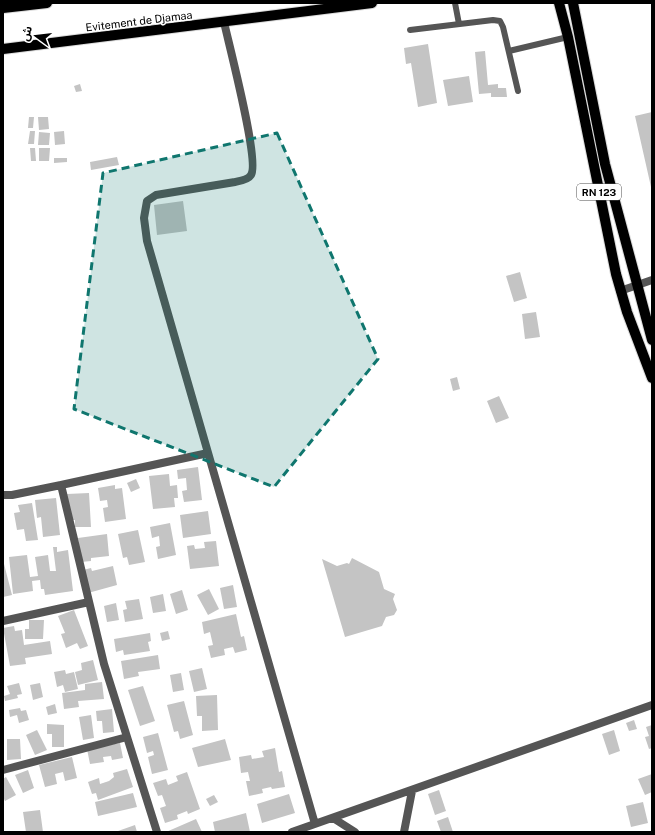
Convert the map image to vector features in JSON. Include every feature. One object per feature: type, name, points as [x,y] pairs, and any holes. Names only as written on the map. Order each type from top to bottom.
[{"type":"main road","points":[[3,8],[47,3]]},
{"type":"main road","name":"Evitement de Djamaa","points":[[3,50],[372,3]]},
{"type":"main road","name":"RN 123","points":[[559,3],[568,37],[588,141],[620,291],[652,378]]},
{"type":"main road","name":"RN 123","points":[[573,3],[599,138],[636,285],[652,340]]},
{"type":"street","points":[[224,22],[248,125],[254,168],[251,176],[246,180],[156,195],[147,201],[144,218],[147,241],[315,824]]},
{"type":"street","points":[[620,291],[652,280]]},
{"type":"street","points":[[6,495],[61,485],[208,453]]},
{"type":"street","points":[[61,485],[104,664],[157,832]]},
{"type":"street","points":[[3,621],[89,602]]},
{"type":"street","points":[[292,832],[412,791],[652,705]]},
{"type":"street","points":[[3,770],[127,737]]},
{"type":"street","points":[[404,832],[412,791]]},
{"type":"street","points":[[333,818],[355,832]]},
{"type":"lane","points":[[455,3],[459,24]]},
{"type":"lane","points":[[410,30],[493,20],[500,21],[503,27],[518,91]]},
{"type":"lane","points":[[509,51],[568,37]]},
{"type":"highlighted area","points":[[277,133],[378,359],[274,487],[74,409],[103,173]]},
{"type":"building","points":[[428,44],[437,103],[418,107],[411,63],[406,64],[404,48]]},
{"type":"building","points":[[485,51],[488,85],[498,84],[498,88],[506,88],[507,97],[491,97],[491,93],[479,94],[475,52]]},
{"type":"building","points":[[469,76],[473,102],[448,106],[443,80]]},
{"type":"building","points":[[80,84],[82,91],[76,92],[74,86]]},
{"type":"building","points":[[652,112],[652,187],[651,187],[635,116]]},
{"type":"building","points":[[29,117],[34,117],[33,128],[28,128]]},
{"type":"building","points":[[38,117],[48,117],[49,129],[39,130]]},
{"type":"building","points":[[30,131],[35,131],[34,144],[28,144]]},
{"type":"building","points":[[64,131],[65,144],[55,145],[54,132]]},
{"type":"building","points":[[39,132],[50,133],[49,145],[38,145]]},
{"type":"building","points":[[30,148],[35,148],[36,161],[31,161]]},
{"type":"building","points":[[39,148],[50,148],[49,161],[39,161]]},
{"type":"building","points":[[117,157],[119,165],[91,170],[90,162]]},
{"type":"building","points":[[54,158],[67,158],[67,162],[54,163]]},
{"type":"building","points":[[183,201],[187,231],[157,235],[154,205]]},
{"type":"building","points":[[520,272],[527,298],[514,302],[506,276]]},
{"type":"building","points":[[536,312],[540,337],[525,339],[522,314]]},
{"type":"building","points":[[457,377],[460,389],[453,391],[450,379]]},
{"type":"building","points":[[499,396],[509,418],[496,423],[487,401]]},
{"type":"building","points":[[198,467],[202,500],[184,502],[182,491],[187,490],[186,478],[178,479],[177,470]]},
{"type":"building","points":[[169,474],[170,486],[177,485],[178,498],[174,498],[175,507],[153,509],[149,476]]},
{"type":"building","points":[[136,479],[140,488],[131,492],[127,483]]},
{"type":"building","points":[[115,485],[115,489],[122,488],[126,519],[105,522],[103,508],[108,507],[107,500],[100,501],[98,488]]},
{"type":"building","points":[[89,493],[91,527],[75,527],[75,520],[69,520],[67,494]]},
{"type":"building","points":[[56,498],[60,535],[43,537],[41,517],[37,518],[35,500]]},
{"type":"building","points":[[32,503],[38,540],[26,541],[24,529],[17,530],[14,513],[20,512],[18,505]]},
{"type":"building","points":[[208,511],[211,534],[183,538],[180,515]]},
{"type":"building","points":[[170,523],[176,555],[158,559],[156,547],[160,546],[159,536],[152,538],[150,527]]},
{"type":"building","points":[[138,530],[145,562],[129,565],[127,557],[123,558],[118,534]]},
{"type":"building","points":[[107,534],[109,556],[91,558],[91,561],[81,562],[78,538]]},
{"type":"building","points":[[216,541],[219,566],[190,569],[187,546],[194,545],[195,549],[205,548],[204,542]]},
{"type":"building","points":[[53,547],[57,547],[57,552],[68,550],[73,591],[45,595],[44,589],[41,589],[40,580],[32,581],[33,591],[13,594],[9,557],[27,555],[30,577],[38,576],[35,557],[48,555],[50,571],[56,571]]},
{"type":"building","points":[[352,558],[379,572],[384,589],[395,594],[393,599],[397,610],[394,615],[386,617],[382,626],[345,637],[322,559],[337,566],[347,563],[349,564]]},
{"type":"building","points":[[3,560],[12,595],[3,597]]},
{"type":"building","points":[[113,566],[117,585],[88,593],[83,570],[91,568],[92,571]]},
{"type":"building","points":[[233,585],[237,607],[224,609],[220,588]]},
{"type":"building","points":[[209,589],[219,609],[208,615],[197,595]]},
{"type":"building","points":[[182,590],[188,610],[176,614],[170,594]]},
{"type":"building","points":[[163,594],[166,611],[153,613],[150,597]]},
{"type":"building","points":[[139,599],[143,619],[125,622],[123,610],[127,609],[125,601]]},
{"type":"building","points":[[116,603],[119,620],[107,622],[104,606]]},
{"type":"building","points":[[74,610],[88,646],[80,649],[77,643],[66,648],[61,634],[65,633],[58,616]]},
{"type":"building","points":[[236,614],[241,637],[244,636],[247,650],[235,653],[233,647],[224,649],[225,655],[211,658],[208,646],[213,645],[210,632],[204,634],[202,622]]},
{"type":"building","points":[[29,620],[44,620],[43,639],[25,639],[25,629],[29,629]]},
{"type":"building","points":[[14,626],[15,631],[22,630],[24,645],[50,641],[52,654],[25,658],[26,664],[10,666],[3,628]]},
{"type":"building","points":[[168,631],[170,639],[162,641],[160,633]]},
{"type":"building","points":[[150,633],[151,641],[148,642],[150,651],[124,655],[123,650],[116,652],[114,639]]},
{"type":"building","points":[[158,655],[160,669],[138,672],[139,676],[124,679],[121,661]]},
{"type":"building","points":[[93,660],[98,680],[78,685],[75,672],[82,670],[81,663]]},
{"type":"building","points":[[202,668],[207,689],[194,692],[189,671]]},
{"type":"building","points":[[65,670],[66,674],[74,672],[78,689],[65,692],[63,685],[57,687],[54,672]]},
{"type":"building","points":[[181,673],[184,690],[173,692],[170,675]]},
{"type":"building","points":[[102,682],[104,699],[78,701],[79,707],[64,709],[62,693],[85,690],[85,684]]},
{"type":"building","points":[[19,683],[22,694],[17,695],[18,698],[5,701],[4,696],[10,694],[7,686]]},
{"type":"building","points":[[40,683],[43,697],[33,700],[30,685]]},
{"type":"building","points":[[143,686],[155,721],[140,726],[128,690]]},
{"type":"building","points":[[217,695],[218,730],[202,731],[202,716],[197,716],[196,696]]},
{"type":"building","points":[[184,701],[193,735],[180,739],[178,731],[174,732],[167,705]]},
{"type":"building","points":[[55,704],[57,713],[48,715],[46,707]]},
{"type":"building","points":[[20,708],[21,711],[26,710],[29,720],[19,723],[17,715],[10,717],[9,710]]},
{"type":"building","points":[[112,709],[114,732],[103,733],[102,721],[97,721],[96,711]]},
{"type":"building","points":[[91,715],[94,738],[83,740],[79,717]]},
{"type":"building","points":[[634,720],[637,729],[629,731],[626,723]]},
{"type":"building","points":[[47,724],[64,725],[64,747],[52,747],[52,734],[47,734]]},
{"type":"building","points":[[652,725],[652,748],[649,749],[645,737],[649,736],[646,727]]},
{"type":"building","points":[[37,730],[47,750],[35,755],[26,735]]},
{"type":"building","points":[[614,730],[620,751],[609,755],[602,734]]},
{"type":"building","points":[[158,733],[168,770],[152,774],[148,757],[154,755],[153,751],[147,753],[143,737]]},
{"type":"building","points":[[7,739],[20,739],[21,759],[7,760]]},
{"type":"building","points":[[225,739],[231,760],[198,767],[192,748]]},
{"type":"building","points":[[120,743],[123,758],[112,760],[111,756],[103,757],[104,762],[90,764],[87,749]]},
{"type":"building","points":[[275,748],[279,772],[282,771],[285,787],[272,789],[271,787],[262,789],[263,793],[249,796],[246,781],[250,781],[248,772],[241,773],[239,757],[251,755],[252,759],[264,757],[262,751]]},
{"type":"building","points":[[72,757],[77,778],[65,781],[63,772],[55,774],[57,784],[45,787],[39,765]]},
{"type":"building","points":[[127,769],[133,787],[98,800],[96,793],[92,794],[88,782],[99,778],[100,784],[109,781],[114,777],[113,773]]},
{"type":"building","points":[[28,770],[34,788],[23,793],[15,775]]},
{"type":"building","points":[[187,772],[200,809],[188,814],[187,811],[177,815],[178,819],[165,823],[160,808],[166,806],[162,795],[158,796],[153,783],[166,779],[168,785],[178,781],[176,776]]},
{"type":"building","points":[[652,774],[652,792],[645,795],[638,779]]},
{"type":"building","points":[[6,777],[16,795],[5,801],[3,797],[3,779]]},
{"type":"building","points":[[439,790],[446,811],[435,815],[428,794]]},
{"type":"building","points":[[133,793],[137,807],[98,816],[95,802]]},
{"type":"building","points":[[289,794],[295,813],[262,823],[257,804]]},
{"type":"building","points":[[214,795],[218,802],[210,806],[206,799]]},
{"type":"building","points":[[643,802],[648,823],[631,827],[626,806]]},
{"type":"building","points":[[40,810],[43,832],[26,832],[23,812]]},
{"type":"building","points":[[246,813],[250,832],[215,832],[213,822]]},
{"type":"building","points":[[448,817],[453,832],[441,832],[437,821]]},
{"type":"building","points":[[196,819],[202,832],[166,832]]},
{"type":"building","points":[[135,825],[137,832],[118,832],[118,831]]}]
